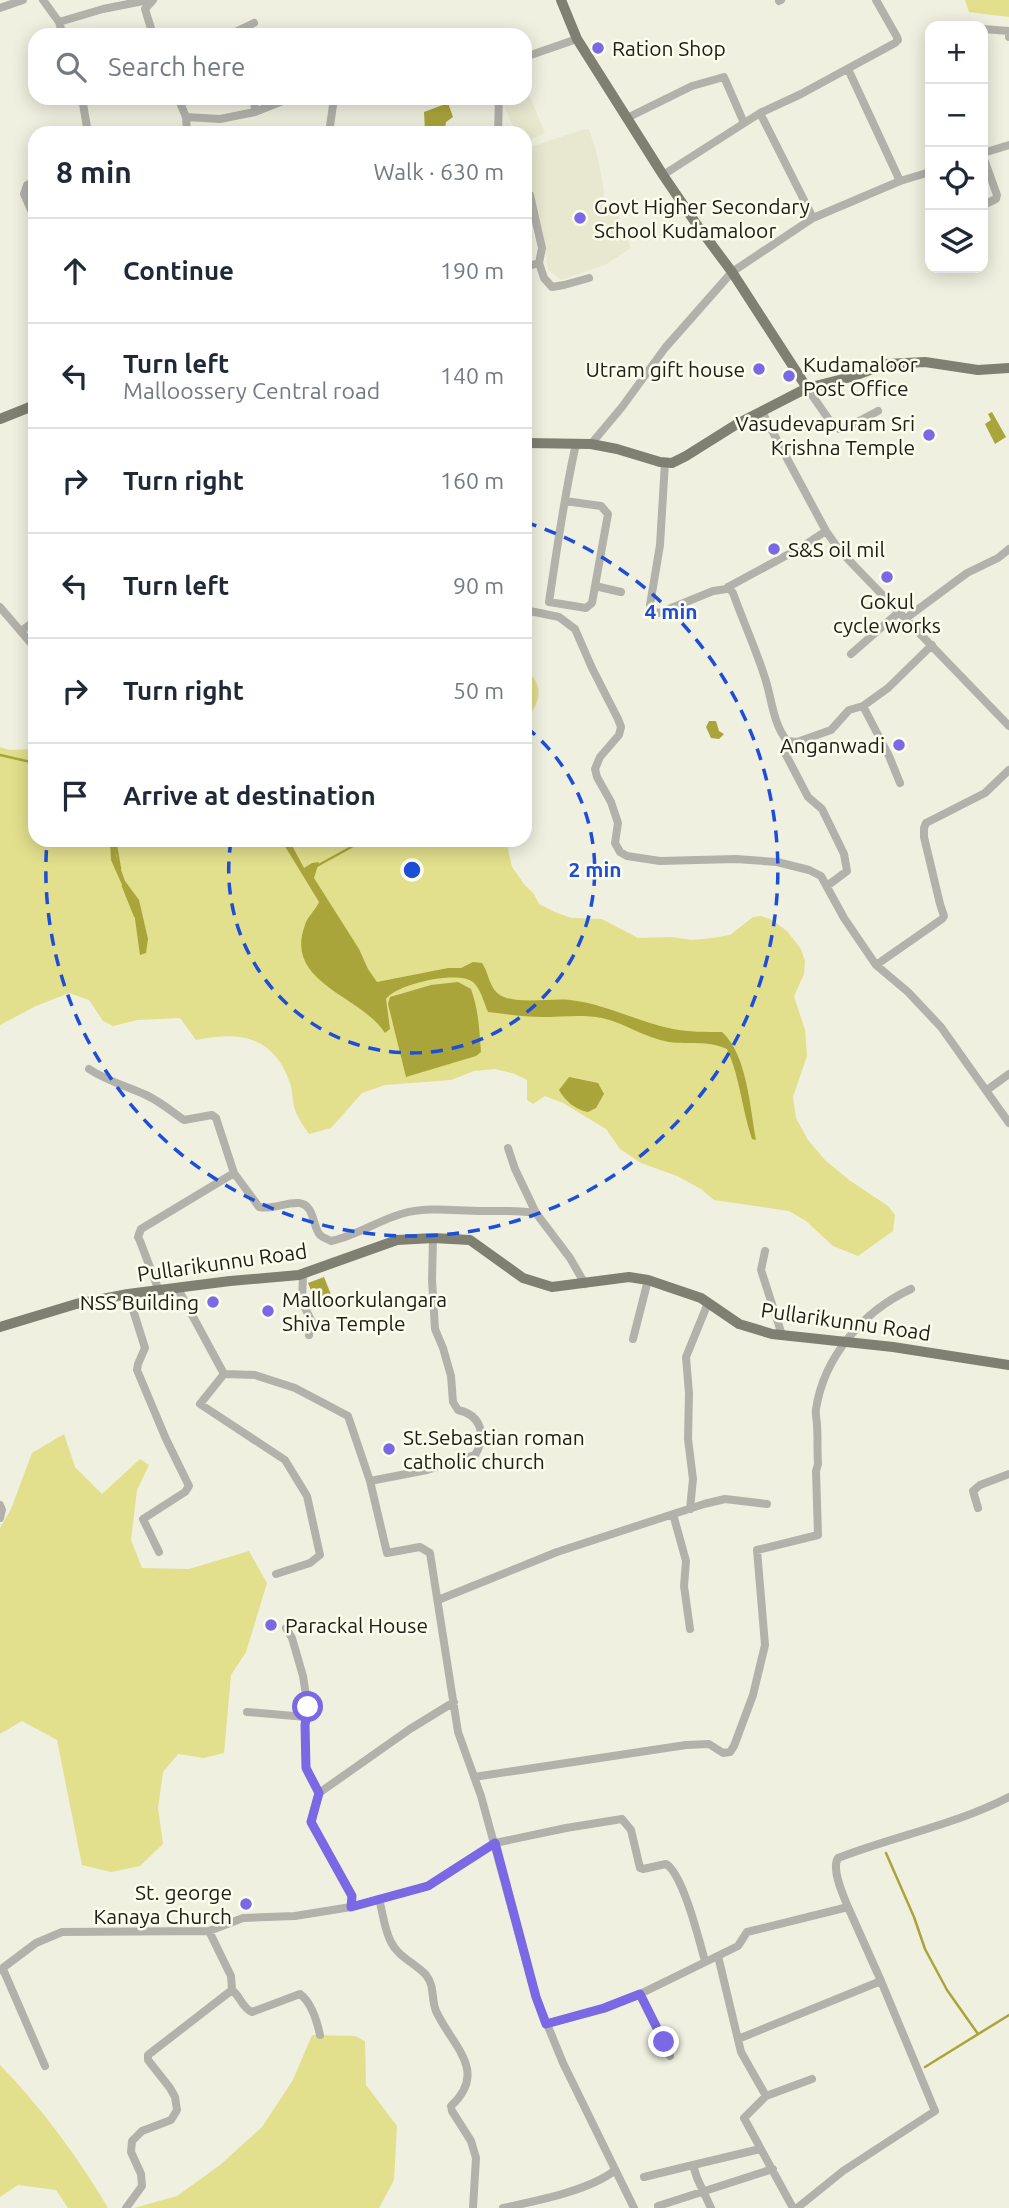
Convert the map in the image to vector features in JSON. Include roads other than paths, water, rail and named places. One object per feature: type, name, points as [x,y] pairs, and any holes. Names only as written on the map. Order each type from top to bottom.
[{"type":"main road","points":[[561,0],[577,39],[663,175],[732,272],[807,388]]},
{"type":"main road","points":[[532,443],[591,444],[672,463],[737,424],[807,388],[851,377],[886,364],[925,362],[978,370],[1009,368]]},
{"type":"main road","points":[[0,419],[28,408]]},
{"type":"main road","name":"Pullarikunnu Road","points":[[0,1327],[35,1315],[128,1294],[303,1274],[397,1240],[433,1238],[470,1240],[523,1278],[552,1287],[629,1277],[648,1280],[701,1298],[739,1324],[772,1334],[845,1341],[1009,1365]]},
{"type":"street","points":[[0,8],[23,0]]},
{"type":"street","points":[[43,0],[61,28]]},
{"type":"street","points":[[100,0],[103,9]]},
{"type":"street","points":[[59,22],[103,9],[150,0]]},
{"type":"street","points":[[150,0],[145,9],[151,28]]},
{"type":"street","points":[[663,175],[760,113],[848,69],[898,40],[876,0]]},
{"type":"street","points":[[243,28],[254,23]]},
{"type":"street","points":[[988,29],[1009,31],[1009,37]]},
{"type":"street","points":[[532,55],[577,39]]},
{"type":"street","points":[[848,69],[900,181]]},
{"type":"street","points":[[627,118],[692,86],[724,77],[744,123]]},
{"type":"street","points":[[83,105],[87,126]]},
{"type":"street","points":[[181,105],[187,126]]},
{"type":"street","points":[[254,105],[255,112]]},
{"type":"street","points":[[186,117],[220,119],[255,112],[272,105]]},
{"type":"street","points":[[330,126],[333,105]]},
{"type":"street","points":[[498,126],[499,105]]},
{"type":"street","points":[[760,113],[813,218]]},
{"type":"street","points":[[988,152],[1009,145]]},
{"type":"street","points":[[988,170],[996,195],[996,199],[988,203]]},
{"type":"street","points":[[591,444],[665,348],[732,272],[813,218],[900,181],[925,174]]},
{"type":"street","points":[[28,184],[24,194],[28,203]]},
{"type":"street","points":[[532,204],[542,248],[539,263],[544,278],[552,287],[589,278]]},
{"type":"street","points":[[532,265],[539,263]]},
{"type":"street","points":[[807,388],[832,424],[839,429],[878,411]]},
{"type":"street","points":[[762,412],[826,531],[840,551],[1009,726]]},
{"type":"street","points":[[565,501],[601,506],[608,514],[592,603],[586,608],[549,602],[565,501],[576,444]]},
{"type":"street","points":[[665,462],[660,545],[650,605],[652,611],[659,613],[713,591],[727,589],[826,531]]},
{"type":"street","points":[[851,654],[902,615],[967,573],[1009,550]]},
{"type":"street","points":[[595,586],[621,592]]},
{"type":"street","points":[[728,587],[733,593],[763,671],[772,698],[771,706],[787,741],[797,742],[831,730],[849,710],[863,706],[887,688],[932,645]]},
{"type":"street","points":[[0,607],[28,640]]},
{"type":"street","points":[[532,611],[559,617],[575,629],[621,727],[619,735],[600,757],[595,769],[618,823],[615,843],[620,852],[627,856],[660,861],[736,859],[777,862],[821,876],[844,918],[876,965],[908,992],[941,1027],[1009,1123]]},
{"type":"street","points":[[21,631],[28,626]]},
{"type":"street","points":[[863,706],[900,783]]},
{"type":"street","points":[[787,741],[785,753],[808,797],[822,809],[844,854],[848,872],[827,886]]},
{"type":"street","points":[[876,965],[944,916],[924,837],[926,823],[985,793],[1009,770]]},
{"type":"street","points":[[89,1069],[168,1106],[184,1120],[212,1115],[223,1134],[234,1173],[259,1207],[301,1203],[306,1206],[320,1235],[331,1241],[400,1214],[418,1210],[536,1213]]},
{"type":"street","points":[[987,1090],[1009,1074]]},
{"type":"street","points":[[508,1148],[536,1213],[570,1258],[584,1284]]},
{"type":"street","points":[[159,1291],[139,1241],[141,1229],[234,1173]]},
{"type":"street","points":[[370,1481],[427,1470],[475,1455],[481,1446],[479,1427],[474,1417],[469,1412],[458,1410],[453,1402],[448,1367],[435,1329],[433,1238]]},
{"type":"street","points":[[765,1251],[761,1270],[782,1335]]},
{"type":"street","points":[[303,1274],[302,1302],[312,1322],[309,1335]]},
{"type":"street","points":[[633,1339],[648,1280]]},
{"type":"street","points":[[178,1289],[224,1374]]},
{"type":"street","points":[[474,1777],[687,1745],[709,1744],[723,1753],[730,1752],[753,1695],[765,1644],[757,1550],[818,1535],[815,1411],[830,1365],[845,1341],[892,1298],[911,1289]]},
{"type":"street","points":[[128,1294],[145,1349],[137,1370],[189,1486],[185,1492],[143,1519],[159,1552]]},
{"type":"street","points":[[690,1509],[693,1479],[688,1439],[689,1392],[685,1357],[708,1303]]},
{"type":"street","points":[[224,1374],[255,1375],[295,1388],[348,1416],[370,1481],[387,1553],[420,1547],[430,1553],[458,1732],[495,1843],[536,1997],[614,2171],[634,2208]]},
{"type":"street","points":[[224,1374],[200,1404],[285,1460],[307,1496],[320,1555],[310,1563],[276,1574]]},
{"type":"street","points":[[978,1508],[973,1491],[980,1485],[1009,1474]]},
{"type":"street","points":[[438,1600],[557,1552],[690,1509],[725,1499],[767,1504]]},
{"type":"street","points":[[0,1505],[0,1518]]},
{"type":"street","points":[[673,1514],[686,1561],[684,1586],[690,1629]]},
{"type":"street","points":[[286,1628],[292,1638],[303,1675],[308,1707],[306,1768],[319,1793]]},
{"type":"street","points":[[351,1907],[352,1896],[311,1822],[319,1793],[410,1729],[454,1702]]},
{"type":"street","points":[[247,1712],[306,1717]]},
{"type":"street","points":[[812,2079],[766,2096],[744,2118],[795,2208],[843,2171],[935,2111],[848,1907],[835,1862],[838,1858],[990,1807],[1009,1797]]},
{"type":"street","points":[[45,2066],[1,1969],[36,1943],[62,1932],[209,1931],[243,1918],[295,1916],[351,1907],[428,1886],[495,1843],[622,1819],[631,1830],[640,1868],[666,1864],[673,1870],[692,1914],[705,1961]]},
{"type":"street","points":[[379,1899],[391,1943],[428,1977],[433,1990],[435,2009],[460,2049],[469,2075],[465,2092],[451,2106],[471,2141],[476,2158],[473,2208]]},
{"type":"street","points":[[546,2024],[604,2008],[640,1994],[738,1946],[747,1932],[848,1907]]},
{"type":"street","points":[[209,1931],[231,1976],[232,1990],[246,2010],[252,2012],[300,1994],[306,1998],[320,2035]]},
{"type":"street","points":[[718,1956],[741,2052],[766,2096]]},
{"type":"street","points":[[738,2039],[881,1981]]},
{"type":"street","points":[[126,2208],[142,2186],[141,2174],[131,2152],[132,2141],[142,2131],[171,2120],[177,2110],[175,2097],[148,2060],[148,2055],[232,1990]]},
{"type":"street","points":[[640,1994],[670,2056]]},
{"type":"street","points":[[644,2176],[760,2149]]},
{"type":"street","points":[[693,2165],[711,2208]]},
{"type":"street","points":[[658,2206],[773,2169]]},
{"type":"street","points":[[503,2208],[545,2199],[586,2185],[614,2171]]},
{"type":"waterway","points":[[0,755],[28,761]]},
{"type":"waterway","points":[[116,847],[120,869]]},
{"type":"waterway","points":[[315,867],[351,847]]},
{"type":"waterway","points":[[123,886],[135,916]]},
{"type":"waterway","points":[[886,1853],[925,1949],[947,1990],[978,2034]]},
{"type":"waterway","points":[[925,2067],[1009,2015]]},
{"type":"place","name":"Ration Shop","points":[[598,48]]},
{"type":"place","name":"Govt Higher Secondary School Kudamaloor","points":[[580,218]]},
{"type":"place","name":"Utram gift house","points":[[759,369]]},
{"type":"place","name":"Kudamaloor Post Office","points":[[789,376]]},
{"type":"place","name":"Vasudevapuram Sri Krishna Temple","points":[[929,435]]},
{"type":"place","name":"S&S oil mil","points":[[774,549]]},
{"type":"place","name":"Gokul cycle works","points":[[887,577]]},
{"type":"place","name":"Anganwadi","points":[[899,745]]},
{"type":"place","name":"NSS Building","points":[[213,1302]]},
{"type":"place","name":"Malloorkulangara Shiva Temple","points":[[268,1311]]},
{"type":"place","name":"St.Sebastian roman catholic church","points":[[389,1449]]},
{"type":"place","name":"Parackal House","points":[[271,1625]]},
{"type":"place","name":"St. george Kanaya Church","points":[[246,1904]]}]
